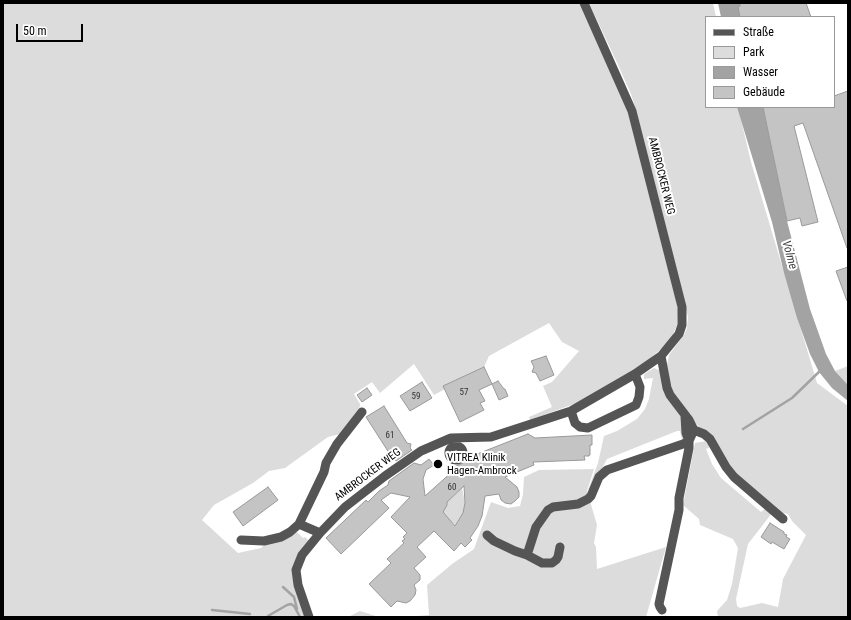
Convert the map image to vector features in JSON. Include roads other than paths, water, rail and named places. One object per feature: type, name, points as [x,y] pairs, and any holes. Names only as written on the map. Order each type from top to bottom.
[{"type":"lane","name":"AMBROCKER WEG","points":[[309,617],[298,585],[296,570],[302,555],[320,533],[345,507],[385,476],[415,455],[436,443],[459,437],[491,437],[571,411],[635,374],[661,356],[679,334],[682,325],[682,307],[632,111],[584,3]]},
{"type":"lane","points":[[661,356],[667,388],[670,395],[685,414],[694,430],[704,434],[710,439],[726,467],[734,477],[783,519]]},
{"type":"lane","points":[[571,411],[575,423],[580,427],[588,428],[604,422],[636,406],[640,387],[635,374]]},
{"type":"lane","points":[[240,540],[264,541],[281,537],[290,532],[299,524],[324,472],[326,463],[337,444],[362,412]]},
{"type":"lane","points":[[685,414],[686,433],[689,441]]},
{"type":"lane","points":[[662,610],[659,604],[678,516],[679,498],[689,441],[694,430]]},
{"type":"lane","points":[[457,447],[459,437]]},
{"type":"lane","points":[[527,555],[536,527],[548,510],[553,507],[578,504],[588,499],[591,496],[599,477],[607,470],[689,441]]},
{"type":"lane","points":[[299,524],[320,533]]},
{"type":"lane","points":[[487,535],[494,541],[514,551],[527,555],[538,562],[548,564],[552,563],[558,557],[560,547]]},
{"type":"water","points":[[718,3],[740,3],[740,16],[721,16]]},
{"type":"water","name":"Volme","points":[[737,108],[763,108],[787,221],[810,309],[826,354],[835,371],[848,385],[848,401],[832,388],[819,372],[810,354],[797,318],[784,273],[772,222]]},
{"type":"waterway","points":[[743,429],[792,398],[821,370]]},
{"type":"waterway","points":[[283,587],[294,597],[297,609]]},
{"type":"waterway","points":[[268,616],[291,604],[294,606],[300,617]]},
{"type":"waterway","points":[[212,610],[250,614]]},
{"type":"place","name":"VITREA Klinik Hagen-Ambrock","points":[[438,464]]}]
